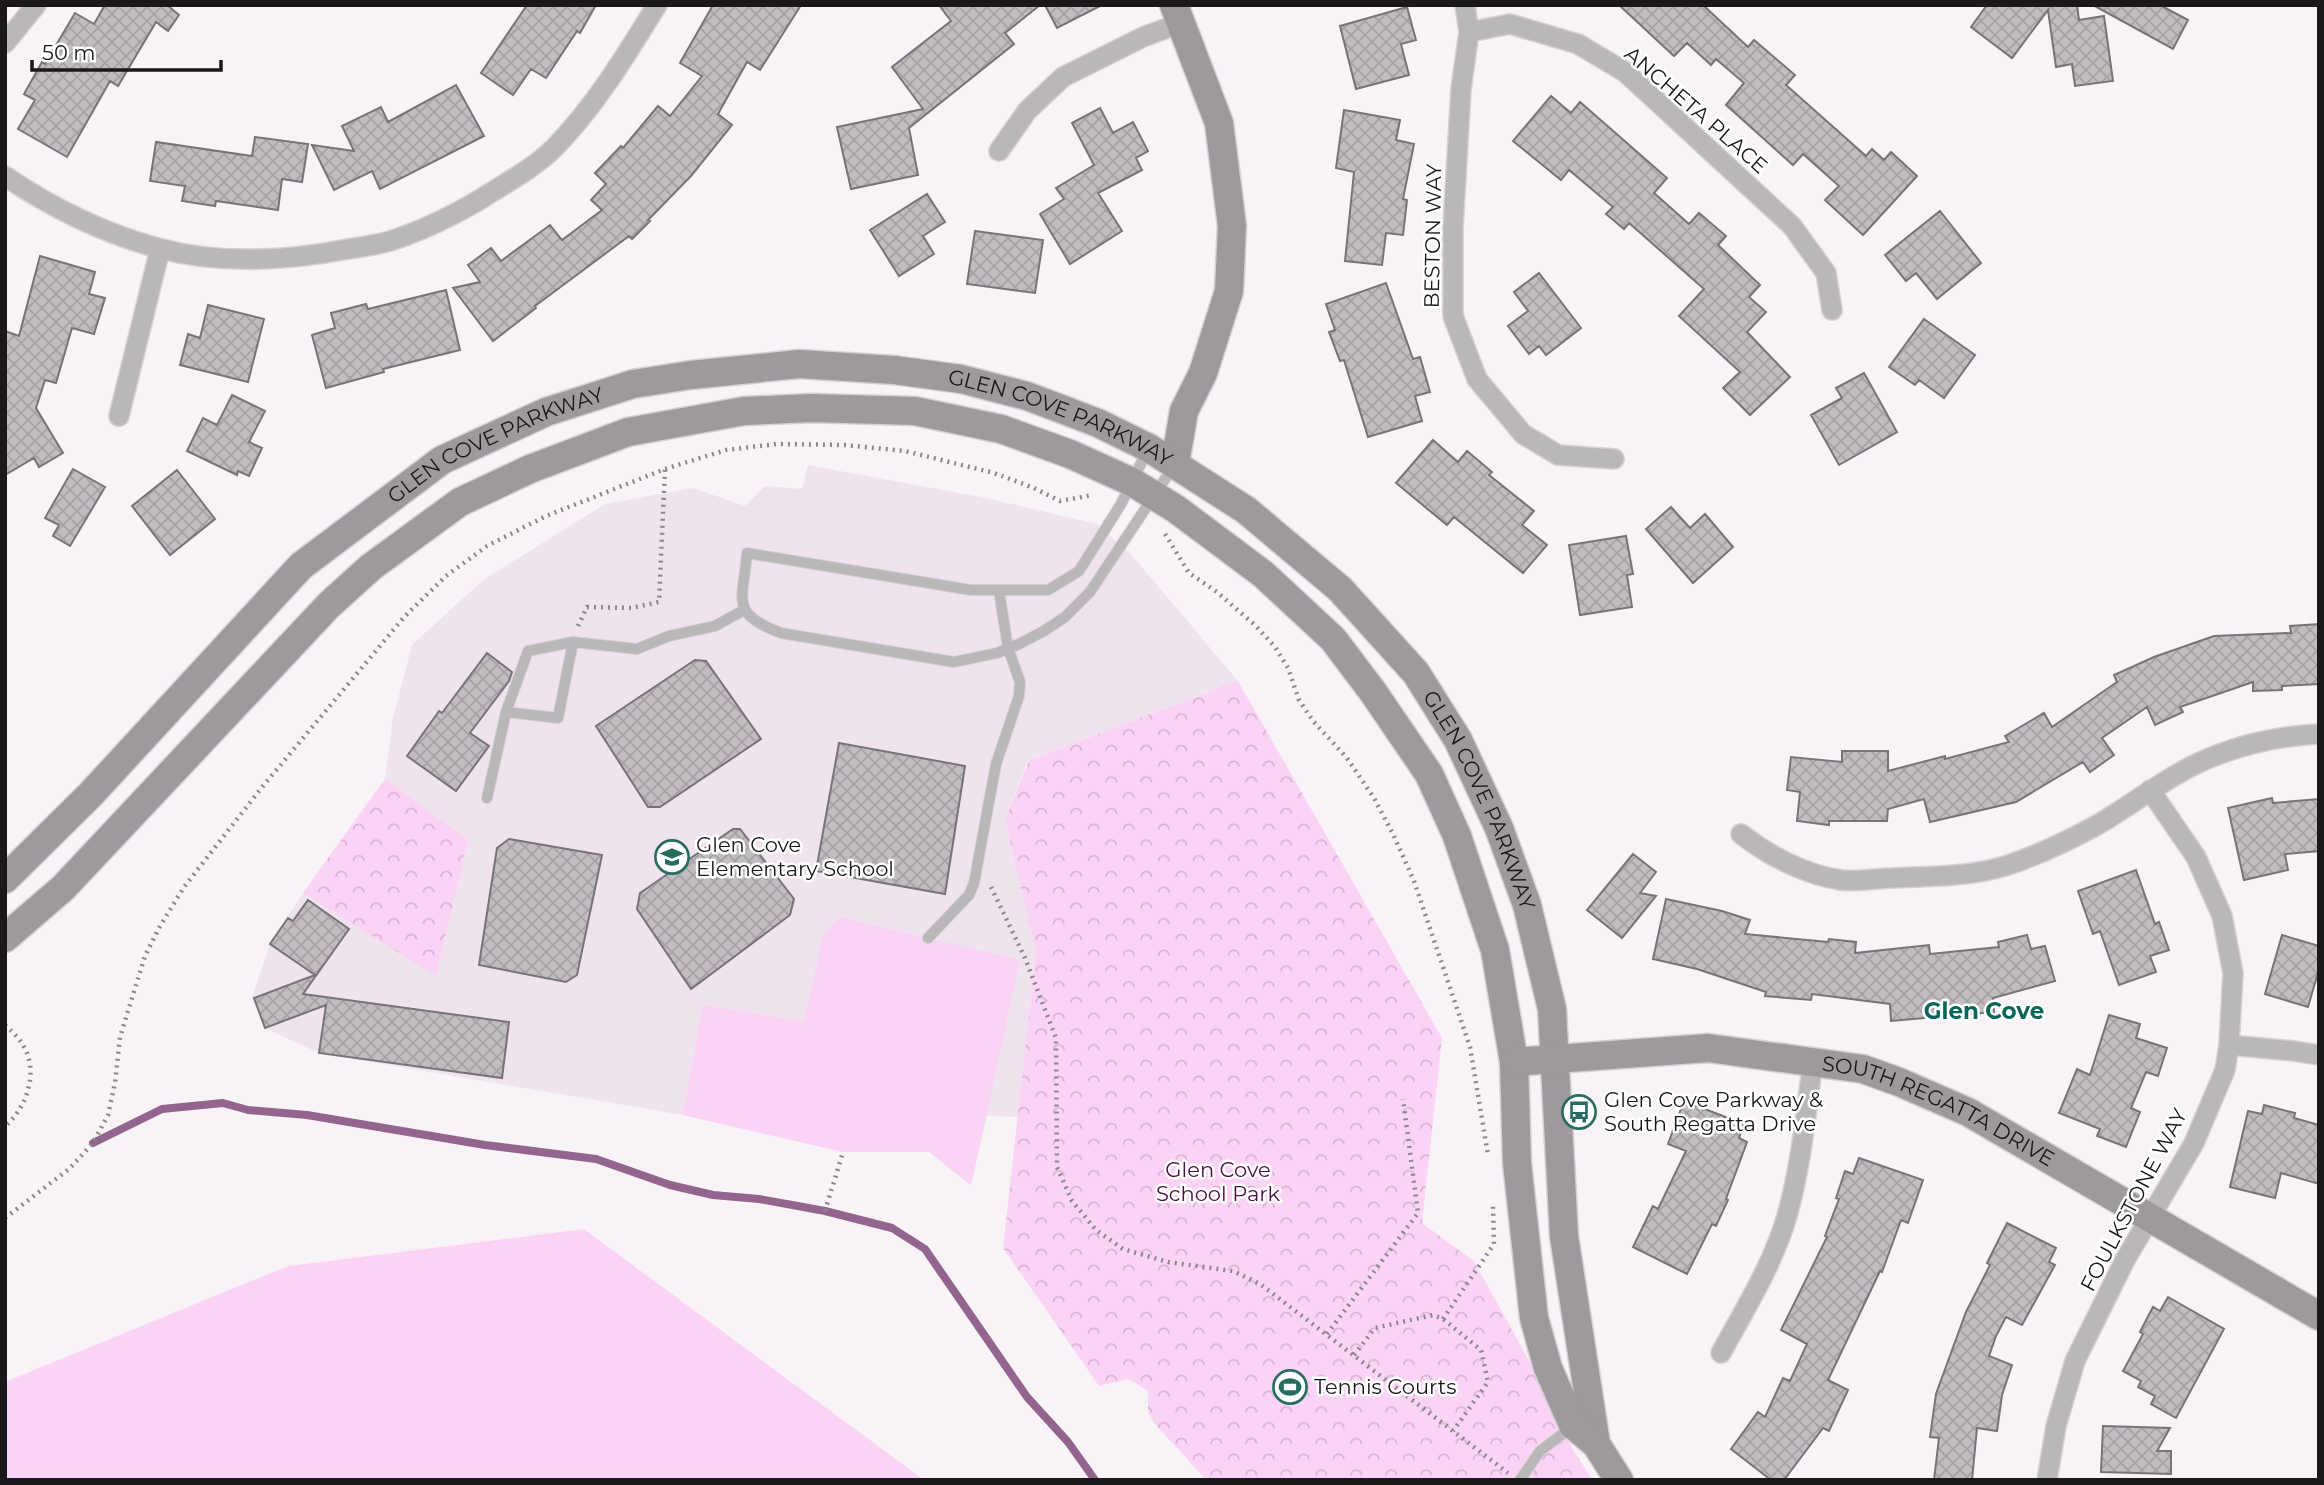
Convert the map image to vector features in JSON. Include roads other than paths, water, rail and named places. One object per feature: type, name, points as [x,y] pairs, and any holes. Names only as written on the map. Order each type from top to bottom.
[{"type":"main road","points":[[1175,463],[1184,411],[1203,373],[1229,292],[1232,226],[1219,123],[1178,14]]},
{"type":"main road","name":"GLEN COVE PARKWAY","points":[[5,879],[91,794],[301,566],[442,460],[546,412],[633,384],[799,364],[894,370],[961,379],[1039,401],[1098,423],[1149,448],[1245,510],[1340,589],[1416,673],[1458,740],[1499,828],[1527,905],[1552,1009],[1564,1236],[1576,1322],[1583,1420]]},
{"type":"main road","name":"GLEN COVE PARKWAY","points":[[5,938],[63,888],[320,615],[371,566],[460,502],[530,469],[628,432],[744,411],[812,408],[915,411],[1002,429],[1070,454],[1137,499],[1263,574],[1333,639],[1429,774],[1457,836],[1495,950],[1514,1062],[1517,1163],[1534,1318],[1548,1368],[1619,1480]]},
{"type":"main road","points":[[1149,448],[1184,411]]},
{"type":"main road","name":"SOUTH REGATTA DRIVE","points":[[1514,1062],[1708,1048],[1863,1069],[1968,1112],[2319,1316]]},
{"type":"street","points":[[5,43],[36,5]]},
{"type":"street","points":[[5,176],[78,219],[160,249],[206,257],[306,257],[388,242],[449,218],[503,185],[553,149],[606,88],[657,5]]},
{"type":"street","name":"BESTON WAY","points":[[1465,5],[1469,32],[1461,89],[1453,227],[1453,316],[1477,379],[1523,435],[1558,455],[1614,459]]},
{"type":"street","points":[[999,151],[1027,111],[1063,77],[1143,37],[1178,14]]},
{"type":"street","name":"ANCHETA PLACE","points":[[1469,32],[1510,24],[1577,44],[1625,72],[1793,226],[1826,273],[1832,310]]},
{"type":"street","points":[[119,416],[160,249]]},
{"type":"street","points":[[1741,834],[1758,847],[1808,871],[1842,880],[1962,875],[2005,866],[2049,849],[2097,825],[2196,764],[2245,745],[2296,735],[2319,734]]},
{"type":"street","name":"FOULKSTONE WAY","points":[[2048,1480],[2056,1426],[2075,1361],[2125,1260],[2194,1143],[2225,1070],[2229,1045],[2233,973],[2222,916],[2196,857],[2150,790]]},
{"type":"street","points":[[2229,1045],[2319,1055]]},
{"type":"street","points":[[1721,1353],[1761,1279],[1786,1218],[1800,1158],[1814,1061]]},
{"type":"lane","points":[[1149,448],[1137,499],[1090,592],[1065,617],[1044,631],[1008,648],[954,662],[781,633],[760,625],[747,615],[742,605],[747,553],[971,590],[1048,590],[1079,571],[1137,499],[1175,463]]},
{"type":"lane","points":[[929,938],[970,895],[996,764],[1019,696],[1020,682],[1008,648],[999,591]]},
{"type":"lane","points":[[487,798],[506,712],[528,652],[573,642],[637,649],[670,636],[715,626],[744,610]]},
{"type":"lane","points":[[506,712],[558,718],[573,642]]},
{"type":"lane","points":[[1518,1480],[1540,1451],[1583,1420]]},
{"type":"waterway","points":[[93,1143],[162,1109],[223,1103],[248,1110],[307,1115],[485,1145],[596,1159],[670,1185],[713,1195],[759,1199],[825,1211],[892,1228],[925,1249],[1027,1397],[1068,1442],[1095,1480]]},
{"type":"place","name":"Glen Cove Elementary School","points":[[672,857]]},
{"type":"place","name":"Glen Cove Parkway & South Regatta Drive","points":[[1579,1112]]},
{"type":"place","name":"Tennis Courts","points":[[1290,1387]]},
{"type":"district","name":"Glen Cove","points":[[1984,1011]]},
{"type":"park label","name":"Glen Cove School Park","points":[[1218,1182]]}]
